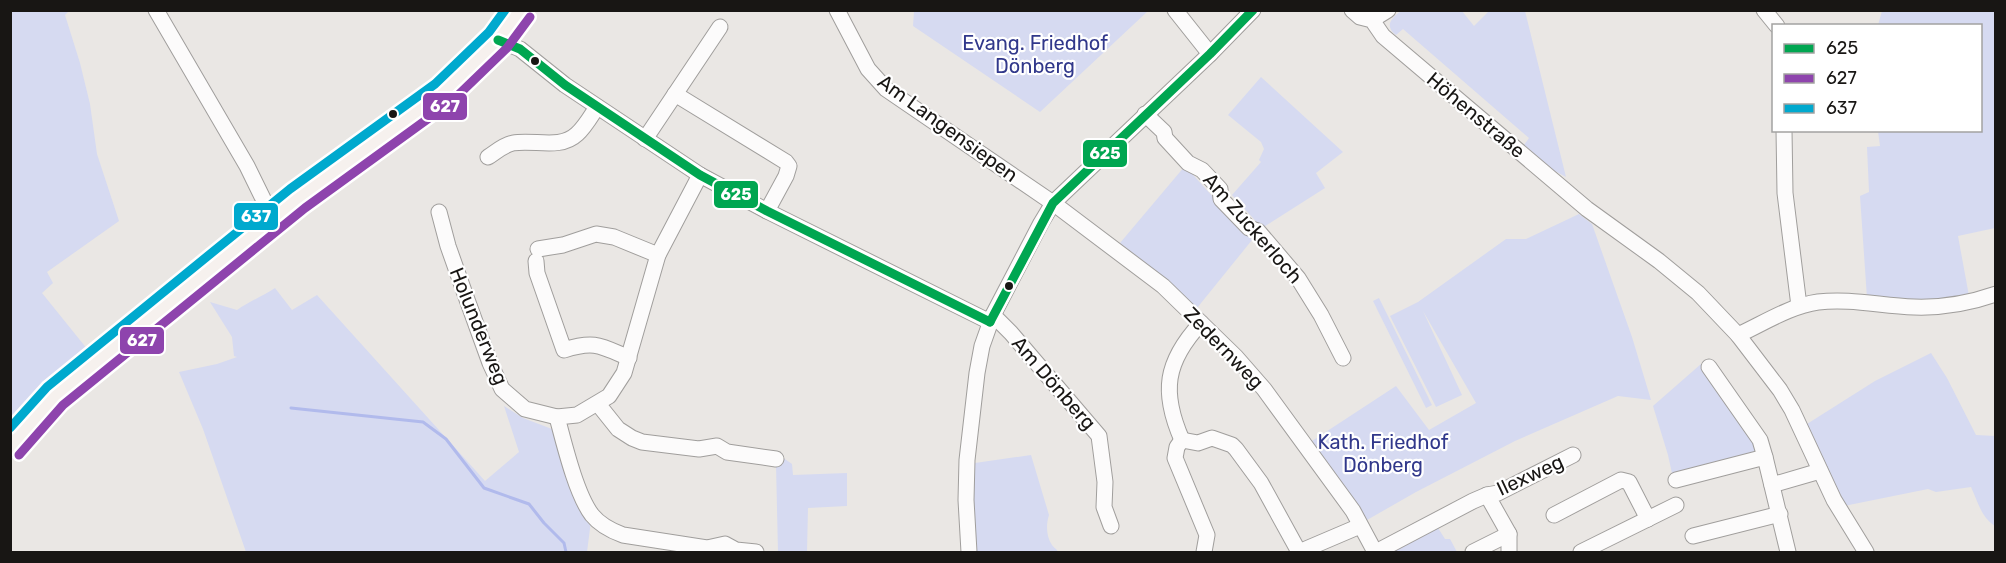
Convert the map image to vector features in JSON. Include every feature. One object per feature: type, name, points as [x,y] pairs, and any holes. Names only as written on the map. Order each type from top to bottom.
[{"type":"main road","points":[[10,447],[54,396],[298,198],[443,93],[498,40],[520,10]]},
{"type":"street","points":[[156,10],[247,166],[273,219]]},
{"type":"street","name":"Am Langensiepen","points":[[837,10],[868,69],[886,89],[1053,203]]},
{"type":"street","points":[[1175,10],[1210,54]]},
{"type":"street","name":"Am Dönberg","points":[[969,552],[966,500],[968,450],[982,346],[992,319],[1041,223],[1053,203],[1210,54],[1253,10]]},
{"type":"street","name":"Höhenstraße","points":[[1352,10],[1372,20],[1383,36],[1602,220],[1659,261],[1698,293],[1738,336],[1780,390],[1792,410],[1834,500],[1866,552]]},
{"type":"street","points":[[1372,20],[1388,10]]},
{"type":"street","points":[[1764,10],[1775,24]]},
{"type":"street","points":[[645,139],[720,27]]},
{"type":"street","points":[[498,40],[520,49],[565,85],[700,175],[766,211],[992,319]]},
{"type":"street","points":[[675,94],[786,162],[789,166],[786,176],[766,211]]},
{"type":"street","points":[[488,157],[506,145],[514,143],[566,141],[578,134],[597,107]]},
{"type":"street","name":"Am Zuckerloch","points":[[1145,114],[1164,132],[1165,138],[1188,163],[1202,170],[1220,189],[1221,199],[1249,228],[1258,231],[1298,278],[1321,315],[1343,358]]},
{"type":"street","points":[[1784,132],[1785,193],[1799,306]]},
{"type":"street","name":"Holunderweg","points":[[439,212],[465,294],[490,363],[502,388],[525,409],[557,417],[577,415],[598,404],[617,386],[624,373],[658,255],[700,175]]},
{"type":"street","name":"Zedernweg","points":[[1053,203],[1163,286],[1236,357],[1264,389],[1353,511],[1375,552]]},
{"type":"street","points":[[629,358],[592,344],[564,350],[537,273],[537,255],[596,234],[614,237],[658,255]]},
{"type":"street","points":[[1738,336],[1799,306],[1819,302],[1863,302],[1916,308],[1950,305],[1995,294]]},
{"type":"street","name":"Am Dönberg","points":[[992,319],[1011,333],[1099,436],[1105,482],[1104,507],[1112,526]]},
{"type":"street","points":[[1182,440],[1169,407],[1170,372],[1175,357],[1186,339],[1201,323]]},
{"type":"street","points":[[1709,367],[1760,440],[1788,552]]},
{"type":"street","points":[[598,404],[618,429],[642,442],[699,449],[717,446],[727,452],[776,459]]},
{"type":"street","points":[[557,417],[583,498],[591,514],[611,530],[623,535],[707,548],[725,544],[736,550],[756,552]]},
{"type":"street","points":[[1182,440],[1198,443],[1212,438],[1232,446],[1264,489],[1299,552],[1360,526]]},
{"type":"street","points":[[1182,440],[1177,447],[1175,458],[1207,535],[1204,552]]},
{"type":"street","name":"Ilexweg","points":[[1375,552],[1487,495],[1498,493],[1573,455]]},
{"type":"street","points":[[1676,480],[1765,458]]},
{"type":"street","points":[[1772,485],[1820,471]]},
{"type":"street","points":[[1554,515],[1621,480],[1629,482],[1648,519]]},
{"type":"street","name":"Ilexweg","points":[[1487,495],[1509,534],[1509,552]]},
{"type":"street","points":[[1581,552],[1676,505]]},
{"type":"street","points":[[1693,536],[1780,514]]},
{"type":"street","points":[[1473,552],[1509,534]]},
{"type":"green space","name":"Evang. Friedhof Dönberg","points":[[914,10],[1148,11],[1040,112],[913,26]]},
{"type":"green space","points":[[1402,10],[1462,11],[1474,26],[1489,11],[1525,11],[1566,177],[1553,170],[1524,145],[1529,138],[1403,29],[1396,35],[1392,31],[1391,21]]},
{"type":"green space","points":[[11,11],[69,11],[65,15],[90,104],[97,154],[119,221],[47,272],[53,283],[42,293],[92,355],[38,397],[14,425],[11,421]]},
{"type":"green space","points":[[1882,11],[1995,11],[1995,228],[1958,236],[1969,296],[1917,302],[1867,298],[1860,196],[1869,192],[1867,147],[1880,146],[1878,132],[1982,132],[1982,24],[1878,24]]},
{"type":"green space","points":[[1261,77],[1343,152],[1316,173],[1325,188],[1262,228],[1232,195],[1261,162],[1259,160],[1264,149],[1261,142],[1228,115]]},
{"type":"green space","points":[[1185,166],[1252,240],[1197,308],[1120,243]]},
{"type":"green space","name":"Kath. Friedhof Dönberg","points":[[1579,214],[1592,224],[1632,337],[1651,400],[1618,396],[1515,441],[1367,520],[1312,441],[1396,386],[1429,430],[1476,403],[1423,311],[1462,395],[1436,407],[1390,316],[1418,302],[1506,239],[1526,239]]},
{"type":"green space","points":[[275,288],[292,310],[317,295],[485,481],[519,452],[504,406],[523,418],[552,429],[591,521],[587,552],[246,552],[203,429],[179,372],[237,357],[234,356],[232,337],[210,302],[237,310]]},
{"type":"green space","points":[[1379,298],[1432,405],[1426,408],[1373,301]]},
{"type":"green space","points":[[1931,353],[1947,378],[1976,435],[1995,436],[1995,526],[1983,514],[1971,487],[1936,492],[1928,489],[1844,506],[1807,424],[1875,381]]},
{"type":"green space","points":[[1701,364],[1756,443],[1760,456],[1673,478],[1653,406]]},
{"type":"green space","points":[[779,455],[792,464],[793,475],[847,473],[847,506],[808,508],[807,552],[778,552],[776,465]]},
{"type":"green space","points":[[1031,455],[1049,515],[1047,526],[1049,538],[1058,552],[975,552],[973,499],[975,463]]},
{"type":"green space","points":[[1438,528],[1445,539],[1450,539],[1457,552],[1390,552]]},
{"type":"waterway","points":[[291,408],[423,422],[446,439],[484,488],[529,504],[564,543],[566,552]]},
{"type":"transit line","name":"637","points":[[10,428],[47,387],[290,189],[435,84],[489,32],[505,10]]},
{"type":"transit line","name":"625","points":[[990,322],[1053,203],[1210,54],[1253,10]]},
{"type":"transit line","name":"627","points":[[19,455],[63,405],[305,208],[451,102],[507,48],[530,17]]},
{"type":"transit line","name":"625","points":[[498,40],[520,49],[565,85],[700,175],[767,211],[990,322]]}]
